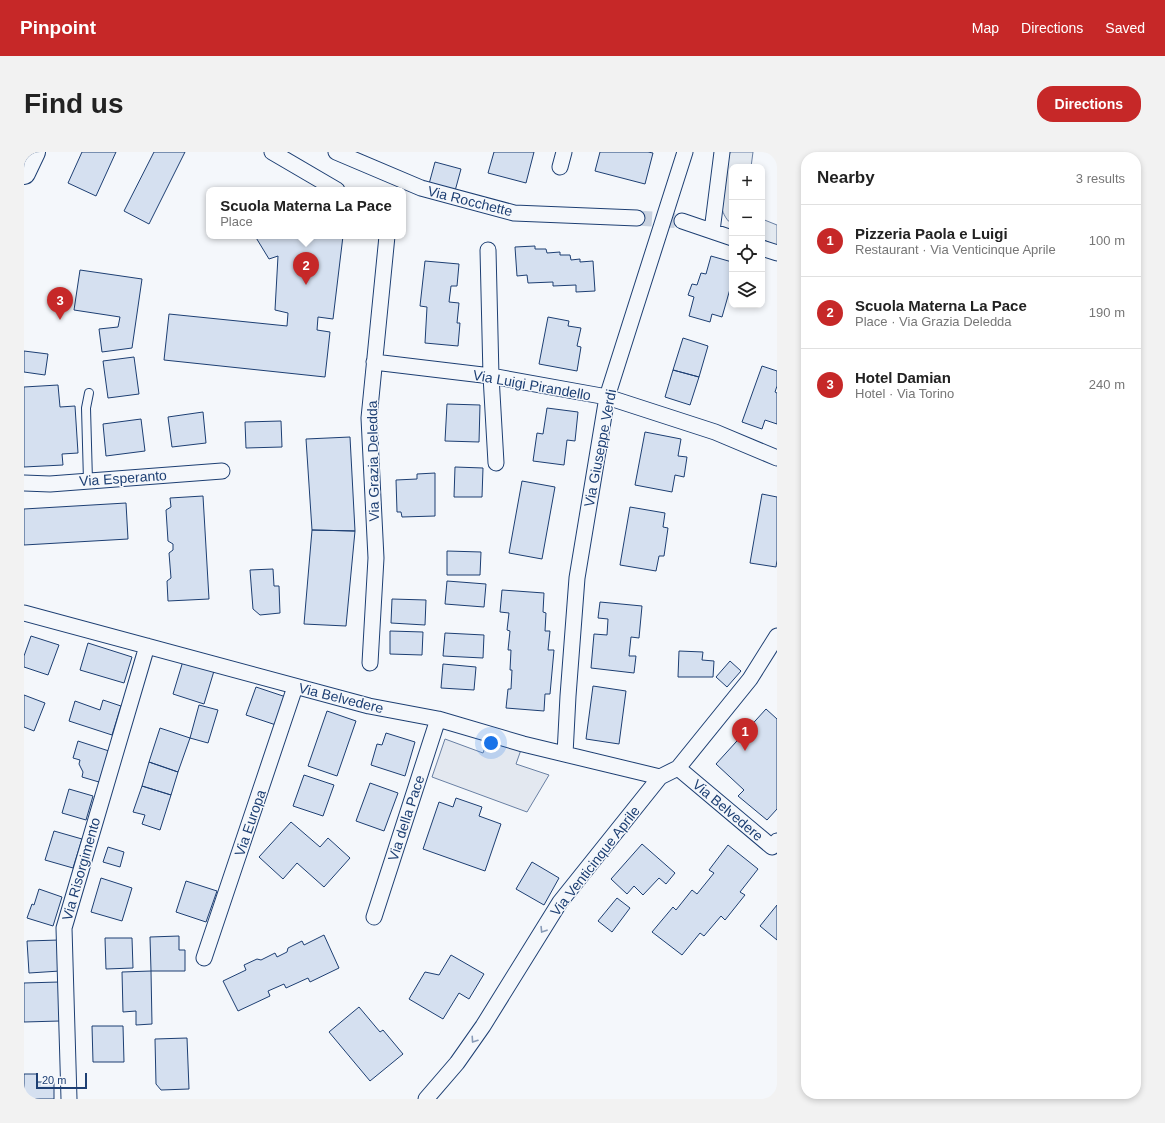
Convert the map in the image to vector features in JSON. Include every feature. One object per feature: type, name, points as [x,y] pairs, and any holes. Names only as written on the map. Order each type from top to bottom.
[{"type":"main road","points":[[24,173],[34,152]]},
{"type":"street","points":[[272,152],[332,187]]},
{"type":"street","name":"Via Rocchette","points":[[336,152],[421,188],[514,213],[636,218]]},
{"type":"street","points":[[560,167],[564,152]]},
{"type":"street","name":"Via Giuseppe Verdi","points":[[565,754],[577,578],[607,398],[685,152]]},
{"type":"street","points":[[712,231],[722,152]]},
{"type":"street","points":[[682,221],[729,237]]},
{"type":"street","name":"Via Grazia Deledda","points":[[370,663],[376,558],[369,418],[388,239]]},
{"type":"street","points":[[765,249],[777,253]]},
{"type":"street","points":[[488,250],[491,376],[496,463]]},
{"type":"street","name":"Via Luigi Pirandello","points":[[374,362],[491,376],[607,398],[715,432],[777,458]]},
{"type":"street","name":"Via Esperanto","points":[[24,483],[50,484],[222,471]]},
{"type":"street","name":"Via Belvedere","points":[[24,613],[369,706],[438,719],[523,744],[660,777]]},
{"type":"street","name":"Via Venticinque Aprile","points":[[426,1099],[466,1051],[560,902],[660,777],[678,768],[750,679],[777,636]]},
{"type":"street","name":"Via Risorgimento","points":[[69,1099],[64,928],[147,646]]},
{"type":"street","name":"Via Europa","points":[[204,958],[296,687]]},
{"type":"street","name":"Via della Pace","points":[[374,917],[438,719]]},
{"type":"street","name":"Via Belvedere","points":[[678,768],[775,846]]},
{"type":"lane","points":[[88,481],[86,408],[89,393]]},
{"type":"shaded area","points":[[730,152],[753,152],[751,164],[729,164],[729,222],[724,215],[722,208],[724,180]]},
{"type":"shaded area","points":[[765,220],[777,225],[777,246],[765,240]]},
{"type":"shaded area","points":[[490,734],[523,744],[516,764],[549,775],[527,812],[432,777],[445,739],[483,753]]},
{"type":"building","points":[[82,152],[116,152],[96,196],[68,183]]},
{"type":"building","points":[[154,152],[185,152],[149,224],[124,211]]},
{"type":"building","points":[[494,152],[534,152],[526,183],[488,173]]},
{"type":"building","points":[[600,152],[653,153],[645,184],[595,171]]},
{"type":"building","points":[[435,162],[461,169],[455,191],[429,184]]},
{"type":"building","points":[[257,239],[343,239],[333,319],[318,317],[317,330],[330,332],[325,377],[164,360],[169,314],[287,326],[288,313],[275,310],[278,256],[269,259]]},
{"type":"building","points":[[535,246],[535,249],[546,249],[547,253],[560,252],[560,255],[570,255],[571,260],[580,259],[580,262],[593,261],[595,291],[576,292],[576,285],[553,286],[553,282],[528,283],[527,275],[517,276],[515,247]]},
{"type":"building","points":[[711,256],[729,261],[729,292],[722,317],[712,314],[710,322],[689,316],[694,297],[688,295],[692,284],[697,285],[701,273],[706,274]]},
{"type":"building","points":[[425,261],[459,264],[457,286],[451,286],[449,302],[459,303],[457,323],[460,323],[458,346],[425,343],[427,307],[420,306]]},
{"type":"building","points":[[80,270],[142,279],[132,348],[102,352],[99,329],[118,327],[120,317],[74,310]]},
{"type":"building","points":[[548,317],[569,321],[568,326],[581,328],[577,346],[581,347],[577,371],[539,364]]},
{"type":"building","points":[[683,338],[708,346],[699,377],[673,370]]},
{"type":"building","points":[[24,351],[48,354],[45,375],[24,372]]},
{"type":"building","points":[[134,357],[139,394],[108,398],[103,361]]},
{"type":"building","points":[[762,366],[777,371],[777,386],[775,392],[777,393],[777,424],[765,420],[762,429],[742,422]]},
{"type":"building","points":[[673,370],[699,377],[690,405],[665,397]]},
{"type":"building","points":[[58,385],[60,407],[75,406],[78,453],[62,454],[63,465],[24,467],[24,387]]},
{"type":"building","points":[[447,404],[480,405],[479,442],[445,441]]},
{"type":"building","points":[[547,408],[578,412],[575,441],[567,440],[564,465],[533,461],[537,433],[543,434]]},
{"type":"building","points":[[203,412],[206,443],[172,447],[168,417]]},
{"type":"building","points":[[141,419],[145,451],[106,456],[103,424]]},
{"type":"building","points":[[281,421],[282,447],[246,448],[245,422]]},
{"type":"building","points":[[645,432],[681,439],[678,456],[687,457],[684,477],[675,475],[672,492],[635,485]]},
{"type":"building","points":[[350,437],[355,531],[312,530],[306,439]]},
{"type":"building","points":[[455,467],[483,468],[482,497],[454,497]]},
{"type":"building","points":[[435,473],[435,516],[402,517],[401,512],[397,512],[396,480],[417,479],[417,474]]},
{"type":"building","points":[[522,481],[555,487],[542,559],[509,553]]},
{"type":"building","points":[[762,494],[777,497],[776,567],[750,563]]},
{"type":"building","points":[[203,496],[209,599],[168,601],[167,581],[171,578],[169,553],[173,550],[173,544],[168,541],[166,510],[171,507],[170,498]]},
{"type":"building","points":[[126,503],[128,539],[24,545],[24,509]]},
{"type":"building","points":[[630,507],[665,513],[663,527],[668,528],[664,556],[659,556],[656,571],[620,565]]},
{"type":"building","points":[[312,530],[355,531],[346,626],[304,624]]},
{"type":"building","points":[[447,551],[481,552],[480,575],[447,575]]},
{"type":"building","points":[[273,569],[274,586],[279,586],[280,613],[260,615],[253,609],[250,570]]},
{"type":"building","points":[[447,581],[486,584],[484,607],[445,604]]},
{"type":"building","points":[[502,590],[544,593],[543,612],[546,613],[545,631],[550,631],[548,650],[554,650],[550,694],[545,694],[544,711],[506,708],[508,689],[511,689],[512,670],[510,670],[511,650],[508,650],[510,631],[507,630],[509,613],[500,612]]},
{"type":"building","points":[[392,599],[426,600],[425,625],[391,623]]},
{"type":"building","points":[[600,602],[642,606],[639,638],[631,637],[629,656],[636,656],[634,673],[591,668],[594,634],[607,635],[608,619],[598,618]]},
{"type":"building","points":[[390,631],[423,632],[422,655],[390,654]]},
{"type":"building","points":[[445,633],[484,635],[483,658],[443,656]]},
{"type":"building","points":[[31,636],[59,645],[48,675],[24,667],[24,656]]},
{"type":"building","points":[[88,643],[132,657],[124,683],[80,670]]},
{"type":"building","points":[[679,651],[703,652],[702,660],[714,661],[713,677],[678,677]]},
{"type":"building","points":[[183,661],[214,671],[204,704],[173,694]]},
{"type":"building","points":[[730,661],[741,671],[727,687],[716,677]]},
{"type":"building","points":[[443,664],[476,667],[474,690],[441,688]]},
{"type":"building","points":[[593,686],[626,691],[619,744],[586,739]]},
{"type":"building","points":[[256,687],[286,697],[276,725],[246,715]]},
{"type":"building","points":[[24,695],[45,703],[34,731],[24,727]]},
{"type":"building","points":[[103,700],[121,706],[112,735],[69,721],[75,701],[100,710]]},
{"type":"building","points":[[199,705],[218,710],[208,743],[190,738]]},
{"type":"building","points":[[766,709],[777,719],[777,809],[767,820],[738,796],[744,790],[716,764]]},
{"type":"building","points":[[327,711],[356,721],[337,776],[308,766]]},
{"type":"building","points":[[160,728],[190,738],[178,772],[149,762]]},
{"type":"building","points":[[386,733],[415,742],[405,776],[371,765],[377,744],[382,745]]},
{"type":"building","points":[[78,741],[109,751],[99,782],[82,777],[83,772],[79,764],[80,760],[73,758]]},
{"type":"building","points":[[149,762],[178,772],[171,795],[142,786]]},
{"type":"building","points":[[304,775],[334,785],[323,816],[293,806]]},
{"type":"building","points":[[370,783],[398,793],[384,831],[356,821]]},
{"type":"building","points":[[142,786],[171,795],[160,830],[142,824],[145,815],[133,812]]},
{"type":"building","points":[[69,789],[93,796],[86,820],[62,813]]},
{"type":"building","points":[[456,798],[482,807],[479,816],[501,824],[485,871],[423,849],[439,802],[453,807]]},
{"type":"building","points":[[291,822],[320,847],[328,838],[350,858],[324,887],[297,863],[283,879],[259,857]]},
{"type":"building","points":[[54,831],[82,839],[73,868],[45,860]]},
{"type":"building","points":[[642,844],[675,873],[666,884],[659,878],[643,895],[634,886],[627,894],[611,879]]},
{"type":"building","points":[[728,845],[758,869],[740,892],[745,895],[725,920],[721,916],[704,936],[700,933],[682,955],[652,932],[673,907],[676,910],[692,890],[697,894],[714,873],[709,870]]},
{"type":"building","points":[[108,847],[124,852],[120,867],[103,862]]},
{"type":"building","points":[[532,862],[559,878],[544,905],[516,889]]},
{"type":"building","points":[[101,878],[132,888],[122,921],[91,912]]},
{"type":"building","points":[[186,881],[217,891],[206,922],[176,912]]},
{"type":"building","points":[[39,889],[62,897],[53,926],[27,918],[32,904],[34,905]]},
{"type":"building","points":[[617,898],[630,908],[612,932],[598,921]]},
{"type":"building","points":[[777,905],[777,940],[760,926]]},
{"type":"building","points":[[324,935],[339,968],[310,982],[308,978],[286,988],[284,984],[268,991],[270,996],[238,1011],[223,981],[246,970],[244,965],[257,959],[261,960],[275,953],[277,957],[287,952],[288,948],[302,941],[304,945]]},
{"type":"building","points":[[179,936],[179,950],[185,950],[185,971],[151,971],[150,937]]},
{"type":"building","points":[[105,938],[132,938],[133,968],[106,969]]},
{"type":"building","points":[[59,940],[60,971],[29,973],[27,941]]},
{"type":"building","points":[[451,955],[484,974],[469,999],[459,993],[443,1019],[409,999],[425,972],[439,975]]},
{"type":"building","points":[[151,971],[152,1024],[136,1025],[136,1011],[123,1012],[122,972]]},
{"type":"building","points":[[59,982],[60,1021],[24,1022],[24,983]]},
{"type":"building","points":[[359,1007],[380,1032],[383,1030],[403,1054],[370,1081],[329,1032]]},
{"type":"building","points":[[92,1026],[123,1026],[124,1062],[93,1062]]},
{"type":"building","points":[[187,1038],[189,1089],[161,1090],[156,1084],[155,1039]]},
{"type":"building","points":[[24,1074],[37,1074],[37,1082],[54,1082],[54,1099],[24,1099]]},
{"type":"tunnel","points":[[637,218],[682,221]]},
{"type":"place","name":"Scuola Materna La Pace","points":[[306,285]]},
{"type":"place","name":"Hotel Damian","points":[[60,320]]},
{"type":"place","name":"Pizzeria Paola e Luigi","points":[[745,751]]}]
